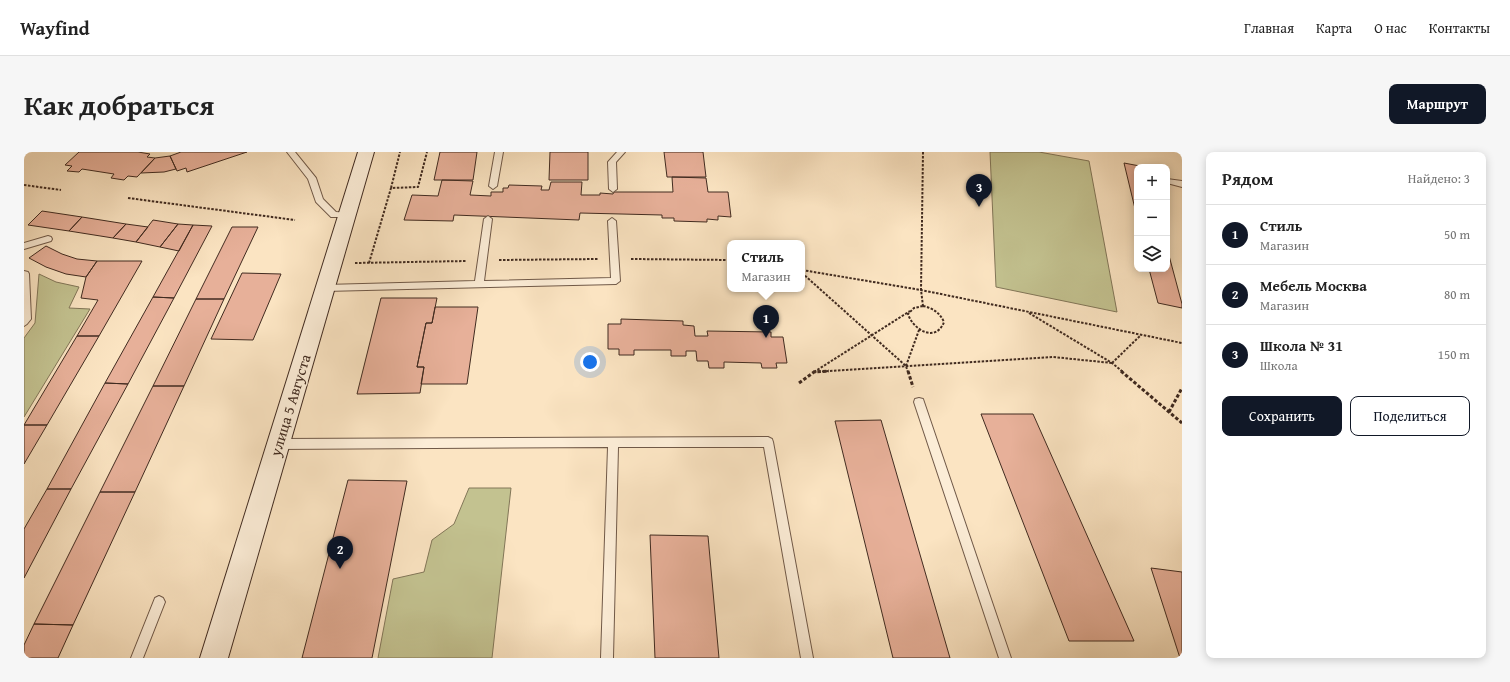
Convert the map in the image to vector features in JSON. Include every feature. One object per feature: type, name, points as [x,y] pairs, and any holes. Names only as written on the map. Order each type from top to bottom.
[{"type":"street","name":"улица 5 Августа","points":[[214,658],[366,152]]},
{"type":"lane","points":[[291,152],[312,178],[319,200],[334,215],[347,215]]},
{"type":"lane","points":[[493,186],[499,152]]},
{"type":"lane","points":[[612,189],[612,162],[621,152]]},
{"type":"lane","points":[[1170,182],[1182,184]]},
{"type":"lane","points":[[479,284],[488,219]]},
{"type":"lane","points":[[325,288],[616,281],[612,221]]},
{"type":"lane","points":[[24,246],[48,239]]},
{"type":"lane","points":[[24,274],[26,319],[24,322]]},
{"type":"lane","points":[[919,402],[1005,658]]},
{"type":"lane","points":[[278,444],[768,442],[807,658]]},
{"type":"lane","points":[[607,658],[613,443]]},
{"type":"lane","points":[[137,658],[159,602]]},
{"type":"path","points":[[369,263],[400,152]]},
{"type":"path","points":[[391,188],[418,188],[427,152]]},
{"type":"path","points":[[923,152],[921,290],[923,306]]},
{"type":"path","points":[[24,185],[61,190]]},
{"type":"path","points":[[128,198],[295,220]]},
{"type":"path","points":[[614,259],[727,260]]},
{"type":"path","points":[[805,271],[921,290],[1182,343]]},
{"type":"path","points":[[805,274],[906,366],[919,402]]},
{"type":"path","points":[[799,383],[814,372],[872,336],[910,311],[917,307],[928,307],[939,313],[944,322],[943,326],[936,332],[925,332],[919,330],[910,322],[908,314],[910,311]]},
{"type":"path","points":[[1026,312],[1112,363],[1182,423]]},
{"type":"path","points":[[906,366],[919,330]]},
{"type":"path","points":[[1112,363],[1140,335]]},
{"type":"path","points":[[814,372],[1053,357],[1112,363]]},
{"type":"path","points":[[1169,412],[1182,388]]},
{"type":"shaded area","points":[[990,152],[1039,152],[1089,161],[1117,312],[996,287]]},
{"type":"shaded area","points":[[39,274],[56,282],[79,287],[69,308],[90,309],[24,417],[24,338],[35,323]]},
{"type":"shaded area","points":[[469,488],[511,488],[492,658],[378,658],[393,579],[424,572],[432,540],[454,524]]},
{"type":"building","points":[[79,152],[138,152],[150,154],[147,157],[155,158],[137,177],[128,176],[124,180],[111,178],[114,174],[82,169],[79,172],[67,171],[72,166],[65,165]]},
{"type":"building","points":[[181,152],[247,152],[187,172],[186,168],[177,171],[170,156]]},
{"type":"building","points":[[440,152],[477,152],[473,180],[434,180]]},
{"type":"building","points":[[550,152],[588,152],[588,180],[549,180]]},
{"type":"building","points":[[664,152],[703,152],[706,177],[667,177]]},
{"type":"building","points":[[170,156],[176,169],[164,172],[141,173],[155,158]]},
{"type":"building","points":[[1124,163],[1134,165],[1134,205]]},
{"type":"building","points":[[672,177],[706,178],[708,192],[728,192],[731,217],[718,216],[718,220],[707,219],[707,222],[674,221],[674,218],[662,218],[662,215],[580,213],[579,220],[454,215],[453,221],[404,220],[412,195],[438,196],[442,180],[473,181],[470,195],[491,196],[491,192],[503,192],[503,188],[508,188],[509,185],[542,186],[541,190],[549,190],[551,182],[582,182],[581,195],[600,195],[600,193],[613,194],[614,192],[673,192]]},
{"type":"building","points":[[42,211],[82,217],[69,231],[28,225]]},
{"type":"building","points":[[82,217],[126,224],[113,238],[69,231]]},
{"type":"building","points":[[153,220],[178,224],[160,247],[136,242]]},
{"type":"building","points":[[126,224],[148,227],[136,242],[113,238]]},
{"type":"building","points":[[178,224],[193,225],[179,251],[160,247]]},
{"type":"building","points":[[193,225],[212,226],[174,298],[153,297]]},
{"type":"building","points":[[232,227],[258,227],[224,299],[196,299]]},
{"type":"building","points":[[46,246],[77,259],[97,261],[86,277],[66,274],[46,267],[29,258]]},
{"type":"building","points":[[1170,259],[1182,308],[1158,303],[1150,272],[1170,272]]},
{"type":"building","points":[[97,261],[142,261],[99,336],[77,336],[98,300],[81,298],[86,277]]},
{"type":"building","points":[[242,273],[281,274],[253,340],[211,339]]},
{"type":"building","points":[[153,297],[174,298],[128,384],[105,383]]},
{"type":"building","points":[[381,298],[437,298],[432,323],[426,323],[417,367],[424,367],[420,393],[357,394]]},
{"type":"building","points":[[196,299],[224,299],[184,386],[153,386]]},
{"type":"building","points":[[435,307],[478,307],[467,384],[421,384],[424,367],[417,367],[426,323],[432,323]]},
{"type":"building","points":[[621,319],[683,321],[683,325],[694,326],[695,336],[708,336],[707,331],[771,332],[771,337],[783,337],[787,363],[776,363],[777,368],[762,368],[761,363],[724,362],[724,368],[709,368],[708,361],[697,361],[696,351],[686,351],[686,356],[671,356],[671,350],[634,350],[634,355],[619,355],[619,349],[608,349],[608,324],[621,324]]},
{"type":"building","points":[[77,336],[99,336],[47,425],[24,425]]},
{"type":"building","points":[[105,383],[128,384],[71,489],[47,489]]},
{"type":"building","points":[[153,386],[184,386],[135,492],[100,492]]},
{"type":"building","points":[[981,414],[1033,414],[1134,641],[1069,641]]},
{"type":"building","points":[[881,420],[950,658],[893,658],[835,421]]},
{"type":"building","points":[[24,425],[47,425],[24,464]]},
{"type":"building","points":[[348,480],[407,481],[372,658],[302,658]]},
{"type":"building","points":[[47,489],[71,489],[24,578],[24,529]]},
{"type":"building","points":[[100,492],[135,492],[73,625],[34,624]]},
{"type":"building","points":[[650,535],[708,536],[719,658],[655,658]]},
{"type":"building","points":[[1151,568],[1182,572],[1182,658],[1180,658]]},
{"type":"building","points":[[34,624],[73,625],[58,658],[24,658],[24,645]]},
{"type":"place","name":"Школа № 31","points":[[979,207]]},
{"type":"place","name":"Стиль","points":[[766,338]]},
{"type":"place","name":"Мебель Москва","points":[[340,569]]}]
